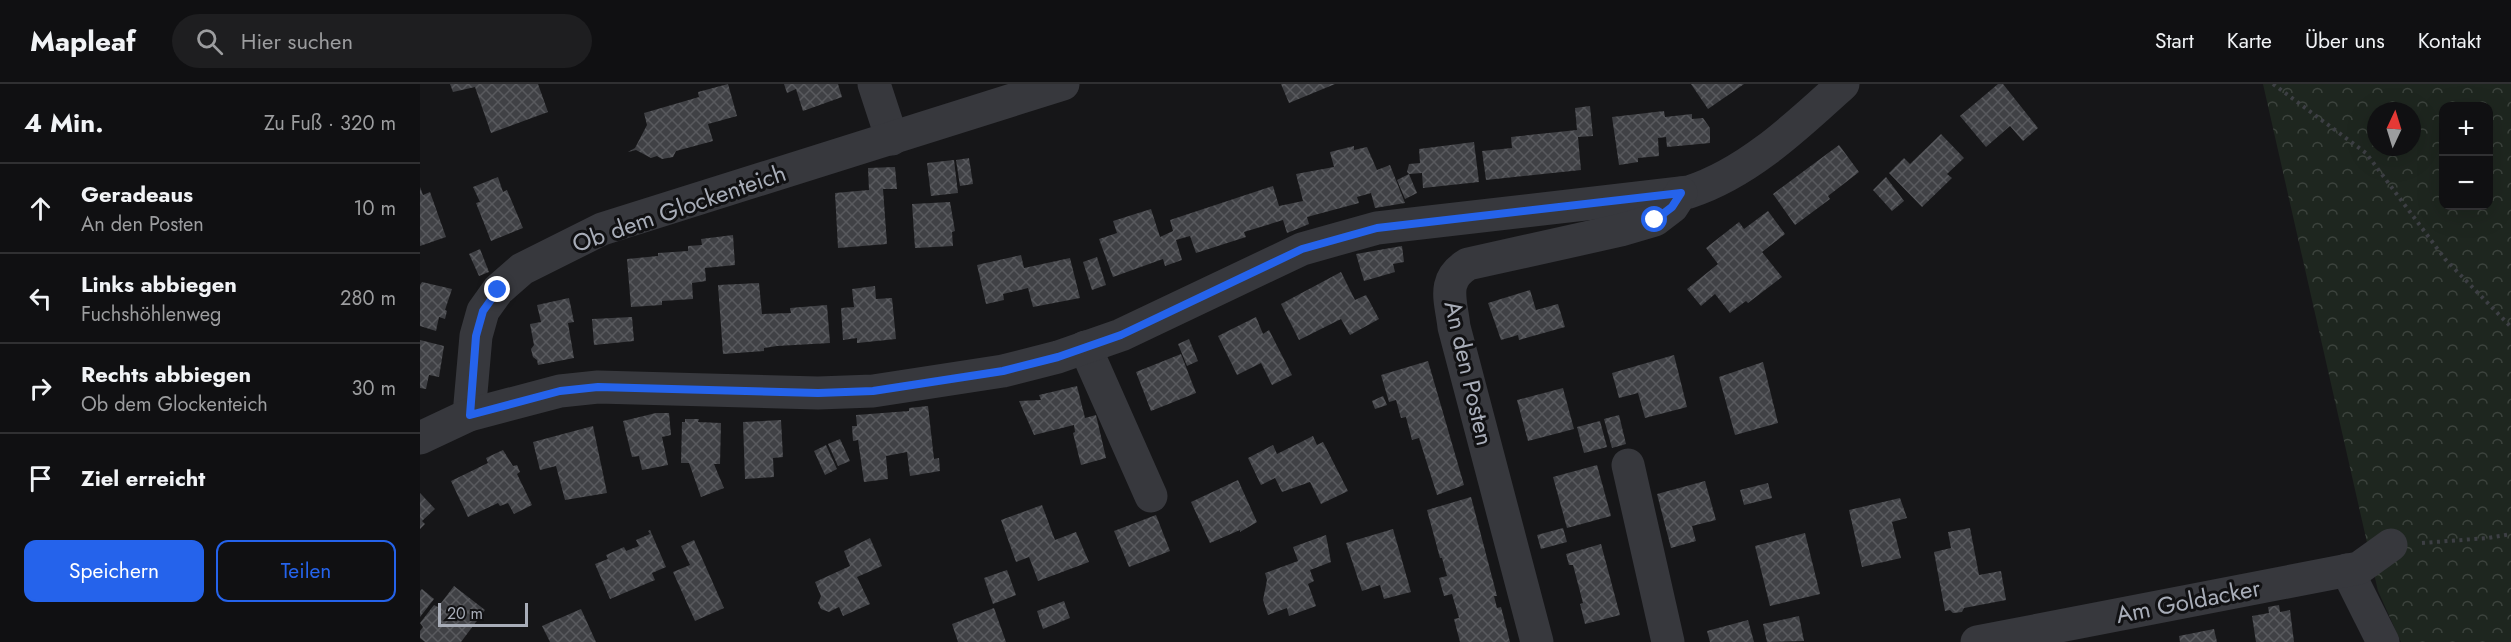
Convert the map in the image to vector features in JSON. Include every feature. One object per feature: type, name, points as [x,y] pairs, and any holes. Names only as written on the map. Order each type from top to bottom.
[{"type":"street","points":[[874,84],[892,138]]},
{"type":"street","name":"Ob dem Glockenteich","points":[[470,415],[476,336],[483,311],[498,290],[522,269],[602,229],[1063,84]]},
{"type":"street","points":[[420,438],[470,415],[560,391],[598,387],[818,393],[873,391],[1003,371],[1058,357],[1121,335],[1302,249],[1377,228],[1681,193],[1715,183],[1790,132],[1843,84]]},
{"type":"street","name":"An den Posten","points":[[1537,642],[1454,327],[1451,282],[1456,271],[1468,264],[1621,230],[1655,220],[1672,207],[1681,193]]},
{"type":"street","points":[[1085,347],[1150,496]]},
{"type":"street","points":[[1628,465],[1668,642]]},
{"type":"street","name":"Am Goldacker","points":[[1977,642],[2359,568],[2391,545]]},
{"type":"street","points":[[2347,570],[2383,642]]},
{"type":"path","points":[[2273,84],[2366,153],[2445,259],[2511,327]]},
{"type":"path","points":[[2391,545],[2488,538],[2511,534]]},
{"type":"green space","points":[[2263,84],[2511,84],[2511,642],[2401,642],[2378,591]]},
{"type":"building","points":[[450,84],[538,84],[548,112],[491,133],[475,87],[453,92]]},
{"type":"building","points":[[728,84],[737,116],[708,124],[713,141],[676,151],[673,157],[662,159],[657,156],[651,158],[636,150],[628,152],[635,148],[647,125],[644,113],[699,97],[698,92]]},
{"type":"building","points":[[784,84],[838,84],[842,97],[803,111],[796,89],[787,93]]},
{"type":"building","points":[[1281,84],[1335,84],[1289,103]]},
{"type":"building","points":[[1691,84],[1744,84],[1708,109]]},
{"type":"building","points":[[1998,84],[2003,84],[2038,128],[2023,141],[2010,126],[1986,147],[1960,116]]},
{"type":"building","points":[[1590,106],[1593,136],[1578,137],[1581,170],[1486,180],[1482,151],[1512,148],[1511,137],[1577,130],[1575,108]]},
{"type":"building","points":[[1664,111],[1665,117],[1692,114],[1692,119],[1703,118],[1710,128],[1710,143],[1667,147],[1666,137],[1658,138],[1659,156],[1638,158],[1638,162],[1619,165],[1612,117]]},
{"type":"building","points":[[1941,134],[1964,158],[1947,174],[1952,178],[1922,207],[1889,173],[1904,158],[1910,164]]},
{"type":"building","points":[[1474,142],[1479,182],[1423,188],[1422,173],[1409,174],[1407,172],[1409,164],[1420,163],[1419,149]]},
{"type":"building","points":[[1839,145],[1859,172],[1828,196],[1830,199],[1795,225],[1773,194]]},
{"type":"building","points":[[1354,146],[1354,150],[1367,147],[1377,170],[1390,165],[1405,203],[1375,208],[1371,193],[1357,197],[1359,203],[1307,217],[1309,224],[1287,233],[1283,220],[1244,232],[1246,237],[1196,253],[1190,236],[1176,240],[1182,260],[1165,266],[1163,259],[1113,277],[1099,239],[1117,233],[1113,221],[1151,209],[1160,237],[1173,231],[1170,220],[1273,186],[1279,206],[1303,201],[1296,174],[1334,167],[1330,152]]},
{"type":"building","points":[[969,158],[973,184],[960,186],[956,160]]},
{"type":"building","points":[[954,160],[958,193],[931,196],[927,163]]},
{"type":"building","points":[[895,167],[897,189],[883,189],[887,244],[838,248],[835,193],[869,190],[868,168]]},
{"type":"building","points":[[1409,174],[1417,193],[1405,199],[1397,180]]},
{"type":"building","points":[[498,177],[503,192],[507,190],[523,228],[491,241],[476,203],[480,202],[473,187]]},
{"type":"building","points":[[1886,177],[1904,201],[1892,211],[1873,190]]},
{"type":"building","points":[[420,187],[423,195],[430,192],[446,237],[420,246]]},
{"type":"building","points":[[950,202],[955,231],[952,232],[953,246],[915,248],[912,204]]},
{"type":"building","points":[[1768,211],[1785,234],[1762,252],[1782,277],[1748,303],[1746,301],[1730,313],[1715,294],[1701,306],[1687,289],[1718,264],[1706,248],[1739,222],[1744,229]]},
{"type":"building","points":[[733,235],[735,265],[705,268],[706,281],[692,283],[693,299],[662,301],[662,305],[631,307],[627,259],[658,256],[658,253],[688,251],[688,246],[702,245],[701,239]]},
{"type":"building","points":[[1402,246],[1404,262],[1393,264],[1395,272],[1364,281],[1356,254]]},
{"type":"building","points":[[480,249],[489,272],[479,276],[469,254]]},
{"type":"building","points":[[1021,255],[1024,268],[1070,258],[1080,298],[1033,307],[1028,288],[1003,294],[1004,300],[986,304],[977,265]]},
{"type":"building","points":[[1097,257],[1106,285],[1092,290],[1083,262]]},
{"type":"building","points":[[1341,272],[1355,300],[1366,295],[1379,319],[1350,335],[1341,319],[1299,340],[1281,304]]},
{"type":"building","points":[[422,282],[452,289],[445,310],[447,311],[445,319],[439,317],[436,331],[420,326],[420,285]]},
{"type":"building","points":[[759,283],[762,314],[791,313],[790,308],[827,305],[830,343],[777,346],[764,348],[764,351],[723,354],[718,285]]},
{"type":"building","points":[[875,286],[876,299],[892,298],[896,339],[857,343],[857,338],[843,340],[841,308],[854,307],[852,289]]},
{"type":"building","points":[[1530,290],[1536,310],[1558,304],[1565,327],[1519,340],[1518,335],[1501,340],[1488,303]]},
{"type":"building","points":[[569,298],[574,322],[568,323],[574,358],[538,365],[531,349],[534,345],[530,324],[541,322],[537,305]]},
{"type":"building","points":[[632,317],[634,341],[594,345],[592,319]]},
{"type":"building","points":[[1256,317],[1263,334],[1269,330],[1292,375],[1272,385],[1261,363],[1237,375],[1218,336]]},
{"type":"building","points":[[1189,339],[1198,361],[1187,366],[1178,344]]},
{"type":"building","points":[[420,340],[444,346],[439,377],[429,375],[426,389],[420,388]]},
{"type":"building","points":[[1181,354],[1196,393],[1151,411],[1136,372]]},
{"type":"building","points":[[1674,355],[1687,407],[1645,418],[1638,393],[1619,398],[1612,373]]},
{"type":"building","points":[[1428,361],[1464,485],[1437,495],[1419,438],[1412,440],[1406,417],[1401,418],[1396,400],[1389,402],[1381,375]]},
{"type":"building","points":[[1763,362],[1778,423],[1735,435],[1719,377]]},
{"type":"building","points":[[1077,386],[1085,418],[1096,415],[1106,458],[1081,465],[1073,433],[1075,432],[1074,425],[1034,435],[1019,401],[1041,400],[1039,395]]},
{"type":"building","points":[[1563,388],[1574,429],[1528,441],[1517,400]]},
{"type":"building","points":[[1383,396],[1387,405],[1375,409],[1372,401]]},
{"type":"building","points":[[928,406],[934,459],[939,458],[940,471],[910,476],[907,452],[886,456],[888,479],[864,482],[858,440],[853,441],[852,426],[857,426],[856,415],[909,411],[909,408]]},
{"type":"building","points":[[656,413],[669,413],[671,435],[662,437],[668,465],[642,470],[639,456],[632,457],[623,421]]},
{"type":"building","points":[[1619,415],[1626,444],[1612,448],[1604,419]]},
{"type":"building","points":[[685,419],[721,423],[720,464],[714,464],[724,488],[701,497],[689,463],[681,463],[682,422],[685,422]]},
{"type":"building","points":[[781,420],[783,457],[773,458],[774,477],[745,479],[743,422]]},
{"type":"building","points":[[1600,421],[1607,447],[1584,453],[1577,427]]},
{"type":"building","points":[[593,426],[607,493],[565,500],[556,466],[540,470],[533,442]]},
{"type":"building","points":[[1313,436],[1317,445],[1323,442],[1348,491],[1321,504],[1310,482],[1282,492],[1275,478],[1261,485],[1248,458],[1273,445],[1277,454]]},
{"type":"building","points":[[840,439],[850,461],[838,466],[828,444]]},
{"type":"building","points":[[826,445],[837,469],[825,475],[814,451]]},
{"type":"building","points":[[503,450],[513,466],[517,465],[520,472],[517,474],[532,505],[514,514],[508,503],[500,506],[498,503],[468,517],[451,481],[488,463],[486,458]]},
{"type":"building","points":[[1597,465],[1611,516],[1567,528],[1553,477]]},
{"type":"building","points":[[1238,480],[1257,522],[1240,532],[1240,530],[1210,543],[1191,502]]},
{"type":"building","points":[[1705,481],[1716,520],[1692,526],[1696,541],[1671,548],[1657,494]]},
{"type":"building","points":[[1768,483],[1772,498],[1744,505],[1740,490]]},
{"type":"building","points":[[420,493],[435,509],[422,521],[425,524],[420,529]]},
{"type":"building","points":[[1471,497],[1497,596],[1494,596],[1497,608],[1501,607],[1510,642],[1460,642],[1454,619],[1459,618],[1452,594],[1444,596],[1439,578],[1447,576],[1427,510]]},
{"type":"building","points":[[1900,498],[1907,518],[1892,522],[1901,558],[1862,567],[1849,510]]},
{"type":"building","points":[[1042,505],[1055,540],[1076,532],[1089,562],[1038,581],[1029,557],[1016,562],[1001,520]]},
{"type":"building","points":[[1156,515],[1170,551],[1129,567],[1114,531]]},
{"type":"building","points":[[1563,528],[1567,542],[1541,549],[1537,535]]},
{"type":"building","points":[[1970,528],[1979,575],[2001,571],[2006,600],[1964,608],[1962,612],[1945,611],[1934,552],[1951,548],[1948,532]]},
{"type":"building","points":[[1393,529],[1411,592],[1384,599],[1380,585],[1362,591],[1346,543]]},
{"type":"building","points":[[650,530],[666,567],[652,573],[655,580],[610,599],[595,564],[608,559],[606,555],[624,547],[626,551],[639,546],[636,540],[650,534],[648,531]]},
{"type":"building","points":[[1805,533],[1820,594],[1770,606],[1755,546]]},
{"type":"building","points":[[1326,535],[1331,562],[1310,570],[1314,581],[1308,584],[1316,606],[1289,616],[1287,608],[1268,615],[1263,600],[1267,580],[1265,573],[1298,561],[1293,547]]},
{"type":"building","points":[[870,538],[882,566],[857,577],[870,604],[843,616],[839,607],[829,612],[821,609],[818,603],[821,596],[815,582],[850,566],[844,551]]},
{"type":"building","points":[[694,540],[724,608],[695,621],[673,572],[690,565],[681,546]]},
{"type":"building","points":[[1601,544],[1620,615],[1585,624],[1580,604],[1583,603],[1573,565],[1569,565],[1566,554]]},
{"type":"building","points":[[1007,570],[1016,595],[993,604],[984,578]]},
{"type":"building","points":[[454,586],[485,610],[461,642],[425,642],[420,638],[420,631],[423,627],[420,623],[434,605],[438,607]]},
{"type":"building","points":[[422,589],[434,599],[420,617],[420,591]]},
{"type":"building","points":[[1064,601],[1070,618],[1043,629],[1037,611]]},
{"type":"building","points":[[2279,605],[2280,612],[2290,610],[2294,642],[2256,642],[2252,616],[2269,613],[2268,607]]},
{"type":"building","points":[[994,608],[1006,642],[958,642],[952,624]]},
{"type":"building","points":[[581,609],[596,642],[550,642],[542,626]]},
{"type":"building","points":[[1799,616],[1804,641],[1767,642],[1763,624]]},
{"type":"building","points":[[1748,620],[1754,642],[1710,642],[1707,631]]},
{"type":"building","points":[[2214,629],[2217,642],[2180,642],[2179,636]]},
{"type":"route","points":[[498,290],[483,311],[476,336],[470,415],[560,391],[598,387],[818,393],[873,391],[1003,371],[1058,357],[1121,335],[1302,249],[1377,228],[1681,193],[1672,207],[1655,220]]}]
